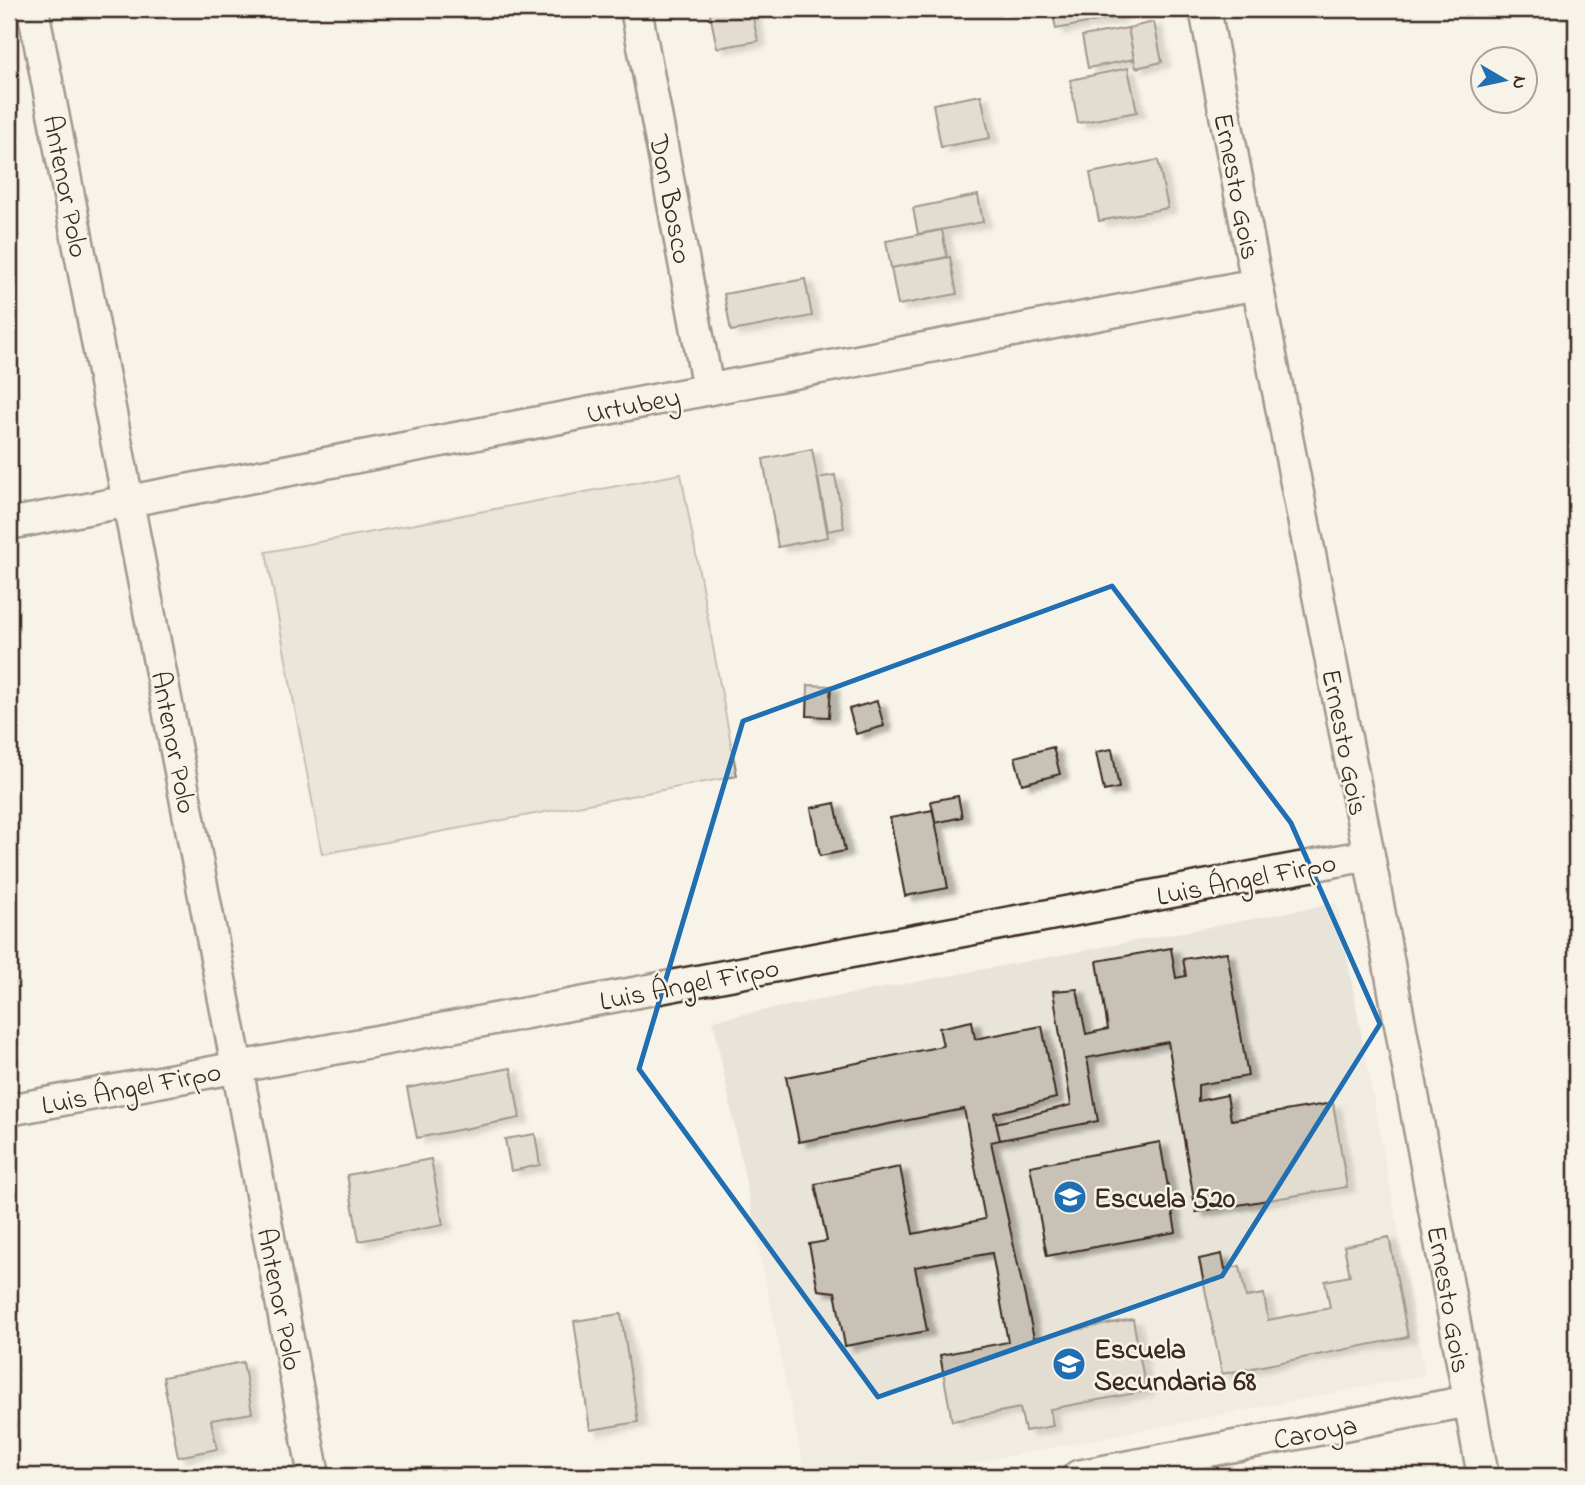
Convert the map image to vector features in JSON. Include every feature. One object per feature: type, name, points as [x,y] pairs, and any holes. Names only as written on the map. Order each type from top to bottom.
[{"type":"street","name":"Antenor Polo","points":[[33,9],[314,1476]]},
{"type":"street","name":"Don Bosco","points":[[636,9],[708,389]]},
{"type":"street","name":"Ernesto Gois","points":[[1205,9],[1256,284],[1369,855],[1483,1476]]},
{"type":"street","name":"Urtubey","points":[[9,524],[1256,284]]},
{"type":"street","name":"Luis Ángel Firpo","points":[[9,1110],[1369,855]]},
{"type":"street","name":"Caroya","points":[[1078,1476],[1469,1401]]},
{"type":"highlighted area","points":[[1112,586],[1291,823],[1380,1024],[1222,1276],[878,1397],[639,1069],[743,721]]},
{"type":"shaded area","points":[[681,474],[737,776],[322,854],[266,552]]},
{"type":"shaded area","name":"Escuela 520","points":[[1337,903],[1425,1375],[906,1476],[805,1476],[713,1020]]},
{"type":"building","points":[[709,9],[751,9],[758,41],[717,48]]},
{"type":"building","points":[[1052,9],[1116,9],[1118,17],[1056,29]]},
{"type":"building","points":[[1154,22],[1162,62],[1136,68],[1128,28]]},
{"type":"building","points":[[1128,28],[1134,59],[1088,68],[1082,36]]},
{"type":"building","points":[[1128,68],[1137,112],[1078,123],[1070,80]]},
{"type":"building","points":[[981,95],[990,138],[941,147],[933,104]]},
{"type":"building","points":[[1158,160],[1168,208],[1099,221],[1090,173]]},
{"type":"building","points":[[978,195],[983,222],[918,234],[913,208]]},
{"type":"building","points":[[942,230],[947,257],[891,268],[886,241]]},
{"type":"building","points":[[950,257],[957,294],[898,305],[891,268]]},
{"type":"building","points":[[805,279],[812,316],[731,331],[724,294]]},
{"type":"building","points":[[812,449],[828,537],[778,547],[763,459]]},
{"type":"building","points":[[835,475],[844,528],[828,531],[818,478]]},
{"type":"building","points":[[808,685],[831,686],[829,717],[807,716]]},
{"type":"building","points":[[877,701],[884,726],[856,734],[849,709]]},
{"type":"building","points":[[1053,747],[1060,774],[1022,784],[1015,757]]},
{"type":"building","points":[[1112,749],[1119,788],[1104,791],[1096,752]]},
{"type":"building","points":[[958,796],[962,817],[935,823],[931,801]]},
{"type":"building","points":[[835,803],[845,851],[820,856],[811,808]]},
{"type":"building","points":[[933,810],[948,888],[905,896],[890,818]]},
{"type":"building","points":[[1171,948],[1176,978],[1186,976],[1183,959],[1227,952],[1248,1076],[1198,1085],[1198,1101],[1227,1095],[1231,1120],[1333,1103],[1347,1187],[1196,1212],[1168,1042],[1087,1058],[1098,1121],[1000,1140],[996,1123],[1071,1105],[1053,991],[1077,989],[1086,1034],[1108,1029],[1097,961]]},
{"type":"building","points":[[972,1021],[975,1039],[1042,1026],[1056,1098],[994,1113],[1000,1140],[991,1142],[1034,1338],[1133,1319],[1146,1391],[1050,1409],[1053,1426],[1025,1431],[1020,1408],[952,1421],[940,1355],[1008,1342],[992,1253],[915,1267],[927,1331],[845,1346],[835,1292],[818,1290],[809,1244],[827,1241],[815,1184],[900,1167],[913,1234],[985,1219],[964,1109],[799,1142],[786,1077],[943,1046],[939,1028]]},
{"type":"building","points":[[511,1068],[520,1118],[417,1138],[407,1088]]},
{"type":"building","points":[[535,1134],[540,1165],[511,1171],[505,1139]]},
{"type":"building","points":[[1160,1142],[1176,1232],[1047,1256],[1030,1166]]},
{"type":"building","points":[[431,1159],[443,1225],[359,1241],[347,1175]]},
{"type":"building","points":[[1389,1237],[1408,1337],[1222,1374],[1199,1259],[1222,1254],[1225,1269],[1240,1266],[1246,1297],[1264,1294],[1268,1320],[1330,1308],[1325,1281],[1350,1276],[1344,1246]]},
{"type":"building","points":[[621,1314],[638,1422],[590,1430],[574,1321]]},
{"type":"building","points":[[243,1362],[252,1413],[211,1420],[217,1449],[178,1457],[163,1377]]},
{"type":"place","name":"Escuela 520","points":[[1070,1197]]},
{"type":"place","name":"Escuela Secundaria 68","points":[[1069,1364]]}]
